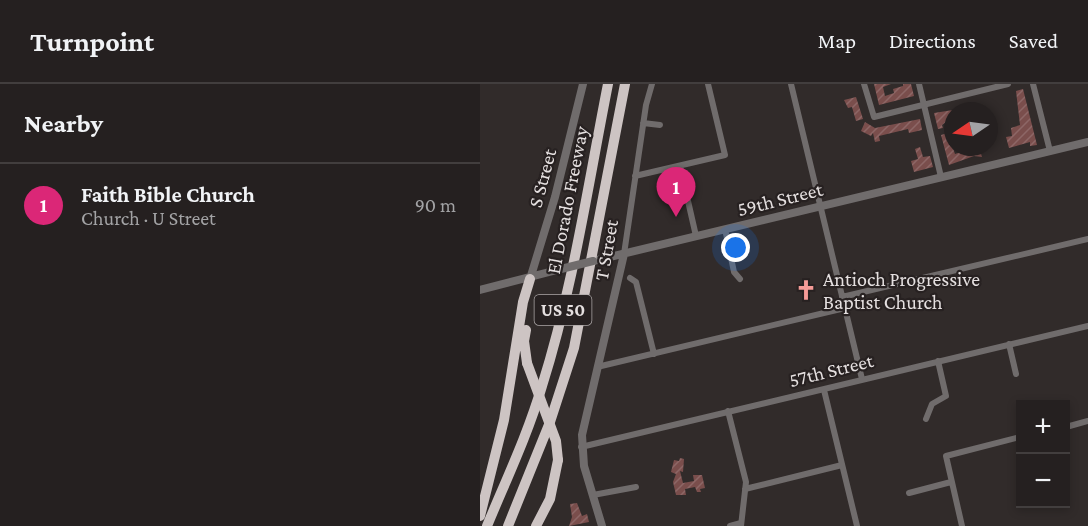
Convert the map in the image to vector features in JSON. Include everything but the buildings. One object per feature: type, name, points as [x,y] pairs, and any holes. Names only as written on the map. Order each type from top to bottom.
[{"type":"highway","name":"El Dorado Freeway","points":[[487,526],[527,429],[551,357],[564,306],[608,84]]},
{"type":"highway","name":"El Dorado Freeway","points":[[508,526],[550,422],[574,348],[625,84]]},
{"type":"highway","points":[[530,279],[524,341],[527,363],[556,441],[558,460],[550,499],[536,526]]},
{"type":"highway","points":[[480,516],[494,468],[523,302],[530,279]]},
{"type":"street","name":"S Street","points":[[530,279],[555,197],[583,84]]},
{"type":"street","name":"T Street","points":[[602,526],[581,447],[584,424],[624,254],[643,123],[652,84]]},
{"type":"street","points":[[635,176],[724,155],[708,84]]},
{"type":"street","points":[[791,84],[862,379]]},
{"type":"street","points":[[864,84],[874,117],[1008,84]]},
{"type":"street","points":[[919,84],[941,177]]},
{"type":"street","points":[[976,84],[978,92]]},
{"type":"street","points":[[1033,84],[1050,151]]},
{"type":"street","points":[[643,123],[660,125]]},
{"type":"street","name":"59th Street","points":[[480,290],[1088,142]]},
{"type":"street","points":[[680,166],[696,236]]},
{"type":"street","points":[[725,229],[734,272],[740,279]]},
{"type":"street","points":[[842,297],[1088,239]]},
{"type":"street","points":[[630,278],[636,282],[654,354]]},
{"type":"street","points":[[597,367],[845,308]]},
{"type":"street","name":"57th Street","points":[[581,447],[1088,326]]},
{"type":"street","points":[[1009,344],[1016,374]]},
{"type":"street","points":[[926,419],[932,404],[946,396],[938,361]]},
{"type":"street","points":[[824,390],[857,526]]},
{"type":"street","points":[[728,411],[746,482],[741,525],[730,526]]},
{"type":"street","points":[[1070,426],[1088,421]]},
{"type":"street","points":[[962,526],[946,462],[949,455],[1016,438]]},
{"type":"street","points":[[745,489],[842,465]]},
{"type":"street","points":[[909,493],[951,482]]},
{"type":"street","points":[[593,495],[636,487]]},
{"type":"place","name":"Faith Bible Church","points":[[676,217]]},
{"type":"place","name":"Antioch Progressive Baptist Church","points":[[806,290]]}]
